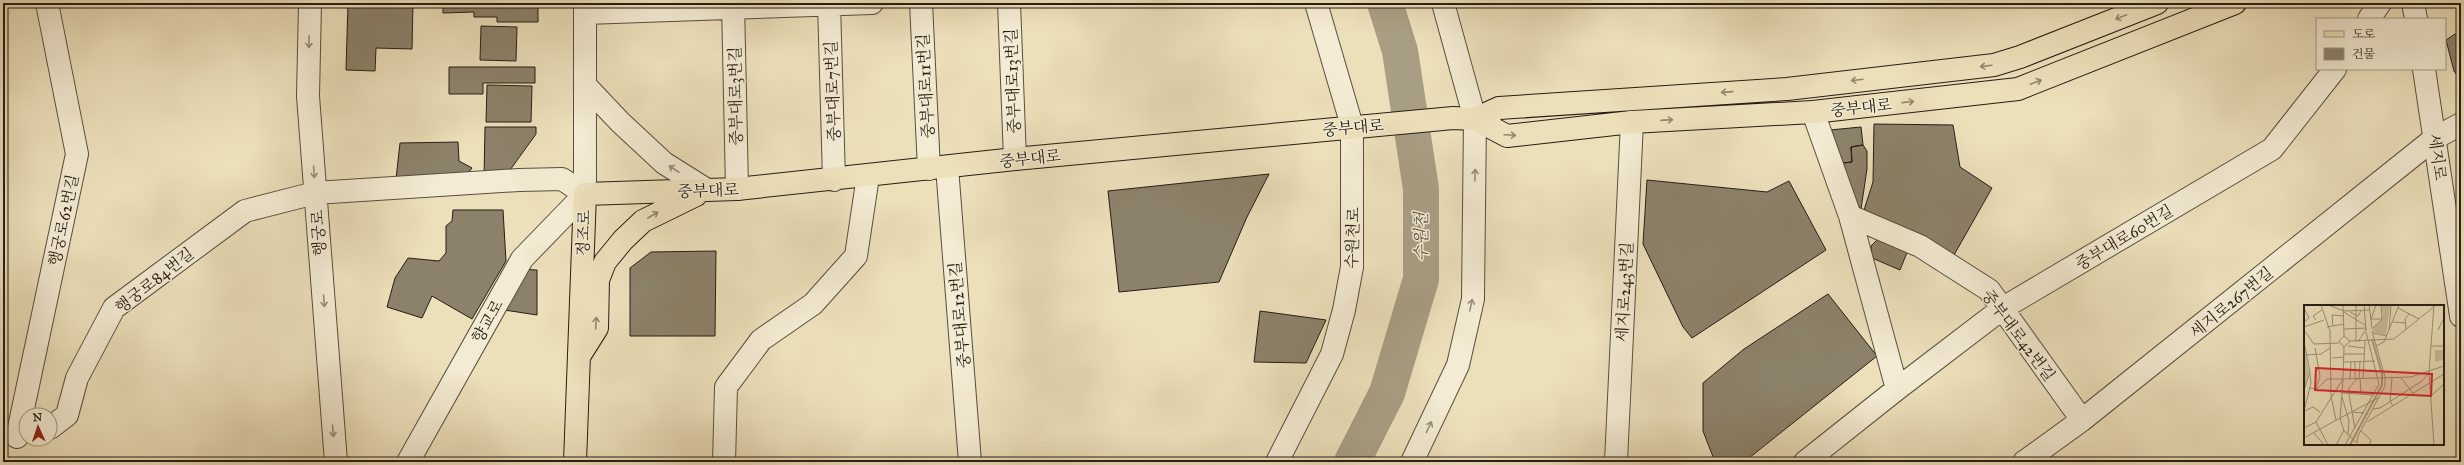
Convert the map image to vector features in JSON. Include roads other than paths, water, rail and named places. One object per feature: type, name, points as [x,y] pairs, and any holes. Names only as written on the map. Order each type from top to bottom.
[{"type":"main road","name":"중부대로","points":[[1475,119],[1499,108],[1787,88],[1994,65],[2020,57],[2157,3]]},
{"type":"main road","name":"중부대로","points":[[585,194],[737,189],[1015,160],[1453,118],[1475,119],[1507,136],[1632,122],[1813,112],[2018,89],[2236,3]]},
{"type":"main road","points":[[579,357],[597,328],[600,272],[611,254],[643,221],[672,205],[707,190]]},
{"type":"main road","name":"정조로","points":[[575,462],[585,194]]},
{"type":"street","name":"행궁로62번길","points":[[15,437],[77,154],[47,3]]},
{"type":"street","name":"행궁로","points":[[310,3],[308,96],[336,462]]},
{"type":"street","points":[[585,8],[872,3]]},
{"type":"street","name":"중부대로11번길","points":[[921,3],[938,168]]},
{"type":"street","name":"중부대로13번길","points":[[1009,3],[1015,160]]},
{"type":"street","name":"수원천로","points":[[1277,462],[1332,354],[1344,310],[1352,267],[1358,126],[1316,3]]},
{"type":"street","points":[[1412,462],[1458,365],[1473,299],[1475,119],[1443,3]]},
{"type":"street","points":[[2370,18],[2380,3]]},
{"type":"street","points":[[2413,3],[2416,18]]},
{"type":"street","name":"중부대로7번길","points":[[829,4],[834,180]]},
{"type":"street","name":"중부대로3번길","points":[[733,6],[737,189]]},
{"type":"street","name":"정조로","points":[[585,8],[585,194]]},
{"type":"street","name":"중부대로60번길","points":[[1805,462],[1896,389],[2003,308],[2272,149],[2334,70]]},
{"type":"street","name":"세지로","points":[[2424,70],[2461,316]]},
{"type":"street","points":[[586,86],[620,122],[664,163],[707,190]]},
{"type":"street","points":[[1813,112],[1850,216],[1896,389]]},
{"type":"street","name":"세지로243번길","points":[[1616,462],[1632,122]]},
{"type":"street","name":"세지로267번길","points":[[2024,462],[2082,420],[2435,138],[2461,124]]},
{"type":"street","name":"중부대로12번길","points":[[938,168],[970,462]]},
{"type":"street","points":[[724,462],[726,387],[761,340],[813,304],[856,256],[868,176]]},
{"type":"street","name":"행궁로84번길","points":[[58,422],[67,415],[78,378],[114,308],[245,211],[316,193],[562,179],[585,194]]},
{"type":"street","name":"향교로","points":[[408,462],[522,259],[585,194]]},
{"type":"street","name":"중부대로42번길","points":[[1850,216],[1920,246],[1989,290],[2082,420]]},
{"type":"waterway","name":"수원천","points":[[1352,462],[1387,393],[1421,279],[1421,189],[1400,51],[1385,3]]}]
